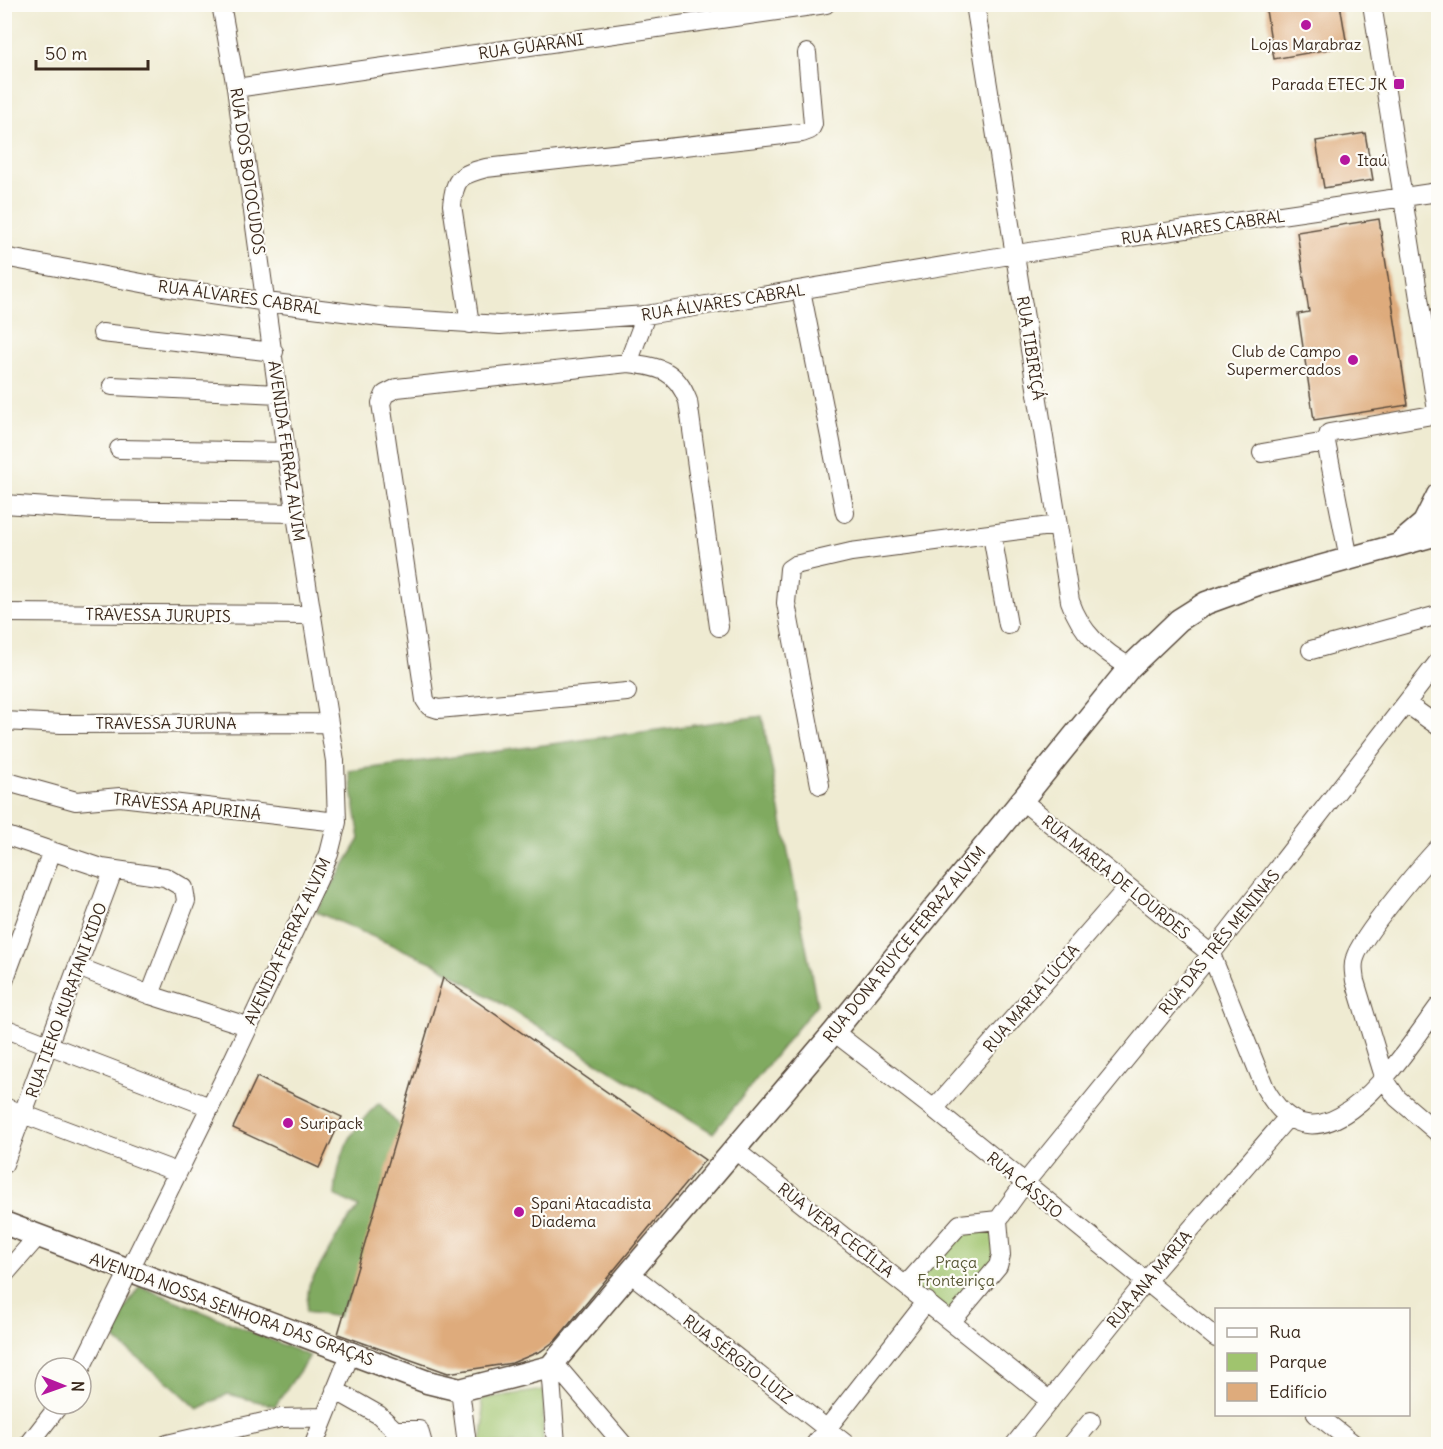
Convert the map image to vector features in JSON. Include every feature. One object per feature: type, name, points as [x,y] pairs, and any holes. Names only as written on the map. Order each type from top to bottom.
[{"type":"main road","points":[[1397,545],[1424,523],[1438,495]]},
{"type":"main road","name":"RUA DONA RUYCE FERRAZ ALVIM","points":[[552,1365],[834,1032],[1020,799],[1130,667],[1179,620],[1206,603],[1258,584],[1438,534]]},
{"type":"main road","name":"AVENIDA NOSSA SENHORA DAS GRAÇAS","points":[[4,1223],[127,1271],[351,1352],[402,1374],[460,1390]]},
{"type":"main road","points":[[460,1390],[552,1365]]},
{"type":"street","name":"RUA DOS BOTOCUDOS","points":[[221,4],[236,88],[267,302]]},
{"type":"street","name":"RUA GUARANI","points":[[236,88],[826,4]]},
{"type":"street","name":"RUA TIBIRIÇÁ","points":[[975,4],[1070,601],[1076,621],[1087,635],[1109,655],[1130,667]]},
{"type":"street","points":[[1349,559],[1326,442],[1329,433],[1438,415],[1372,4]]},
{"type":"street","points":[[470,324],[452,205],[454,185],[464,174],[486,168],[802,133],[810,130],[813,124],[807,53]]},
{"type":"street","name":"RUA ÁLVARES CABRAL","points":[[4,257],[163,287],[267,302],[389,318],[470,324],[646,315],[1016,254],[1438,192]]},
{"type":"street","points":[[801,290],[845,513]]},
{"type":"street","name":"AVENIDA FERRAZ ALVIM","points":[[88,1356],[97,1341],[127,1271],[210,1107],[318,880],[329,854],[337,822],[338,795],[286,452],[267,302]]},
{"type":"street","points":[[628,363],[646,315]]},
{"type":"street","points":[[102,333],[274,352]]},
{"type":"street","points":[[627,693],[438,710],[429,706],[423,688],[381,403],[385,394],[396,388],[628,363],[657,367],[673,375],[682,385],[688,401],[719,627]]},
{"type":"street","points":[[112,386],[279,394]]},
{"type":"street","points":[[1262,453],[1326,442]]},
{"type":"street","points":[[119,449],[286,452]]},
{"type":"street","points":[[4,504],[93,510],[295,513]]},
{"type":"street","points":[[820,785],[786,603],[789,569],[795,565],[851,552],[1058,525]]},
{"type":"street","points":[[992,535],[1008,625]]},
{"type":"street","name":"TRAVESSA JURUPIS","points":[[4,613],[312,615]]},
{"type":"street","points":[[1311,650],[1438,615]]},
{"type":"street","name":"RUA DAS TRÊS MENINAS","points":[[998,1220],[1024,1184],[1211,954],[1438,662]]},
{"type":"street","points":[[1407,704],[1438,726]]},
{"type":"street","name":"TRAVESSA JURUNA","points":[[4,721],[61,724],[328,723]]},
{"type":"street","name":"TRAVESSA APURINÁ","points":[[4,781],[75,801],[120,797],[337,822]]},
{"type":"street","name":"RUA MARIA DE LOURDES","points":[[1020,799],[1211,954],[1265,1088],[1272,1101],[1288,1117]]},
{"type":"street","points":[[4,835],[113,870],[177,882],[187,894],[150,995]]},
{"type":"street","points":[[1438,848],[1366,939],[1355,957],[1354,981],[1385,1080],[1397,1098],[1438,1133]]},
{"type":"street","points":[[4,981],[52,851]]},
{"type":"street","name":"RUA TIEKO KURATANI KIDO","points":[[4,1164],[113,870]]},
{"type":"street","name":"RUA MARIA LÚCIA","points":[[934,1109],[1128,887]]},
{"type":"street","points":[[78,967],[150,995],[247,1026]]},
{"type":"street","points":[[1288,1117],[1305,1124],[1335,1120],[1345,1115],[1385,1080],[1438,1007]]},
{"type":"street","points":[[4,1028],[210,1107]]},
{"type":"street","name":"RUA CÁSSIO","points":[[834,1032],[934,1109],[1215,1337]]},
{"type":"street","points":[[4,1107],[177,1172]]},
{"type":"street","name":"RUA ANA MARIA","points":[[1015,1444],[1145,1282],[1288,1117]]},
{"type":"street","name":"RUA VERA CECÍLIA","points":[[735,1150],[1050,1401]]},
{"type":"street","points":[[906,1285],[960,1224],[998,1220],[1001,1255],[998,1266],[952,1322]]},
{"type":"street","points":[[4,1275],[38,1236]]},
{"type":"street","name":"RUA SÉRGIO LUIZ","points":[[630,1273],[846,1444]]},
{"type":"street","points":[[815,1444],[927,1301]]},
{"type":"street","points":[[314,1444],[351,1352]]},
{"type":"street","points":[[552,1365],[621,1441],[633,1439],[638,1444]]},
{"type":"street","points":[[552,1365],[556,1444]]},
{"type":"street","points":[[335,1390],[379,1415],[396,1437],[419,1430],[423,1444]]},
{"type":"street","points":[[460,1390],[467,1444]]},
{"type":"street","points":[[29,1444],[51,1416]]},
{"type":"street","points":[[1319,1416],[1354,1444]]},
{"type":"street","points":[[167,1444],[281,1418],[323,1417]]},
{"type":"street","points":[[1072,1444],[1091,1421]]},
{"type":"green space","points":[[762,716],[817,1004],[713,1133],[436,964],[316,912],[360,839],[349,771]]},
{"type":"green space","points":[[379,1103],[421,1151],[338,1317],[306,1312],[309,1285],[341,1230],[359,1207],[335,1195],[342,1155],[360,1123]]},
{"type":"green space","name":"Praça Fronteiriça","points":[[998,1220],[1001,1255],[952,1321],[906,1285],[957,1227]]},
{"type":"green space","points":[[140,1286],[310,1356],[275,1406],[228,1394],[198,1409],[115,1340],[117,1320]]},
{"type":"green space","points":[[544,1390],[543,1444],[481,1444],[484,1420],[481,1399]]},
{"type":"building","name":"Lojas Marabraz","points":[[1265,4],[1340,4],[1347,46],[1274,59]]},
{"type":"building","name":"Itaú","points":[[1365,133],[1373,180],[1324,188],[1316,141]]},
{"type":"building","name":"Club de Campo Supermercados","points":[[1379,219],[1408,405],[1314,420],[1298,314],[1309,312],[1297,232]]},
{"type":"building","name":"Spani Atacadista Diadema","points":[[443,978],[705,1160],[556,1340],[541,1351],[512,1363],[448,1373],[338,1334]]},
{"type":"building","name":"Suripack","points":[[257,1077],[342,1117],[319,1168],[233,1128]]},
{"type":"place","name":"Lojas Marabraz","points":[[1306,25]]},
{"type":"place","name":"Parada ETEC JK","points":[[1399,84]]},
{"type":"place","name":"Itaú","points":[[1345,160]]},
{"type":"place","name":"Club de Campo Supermercados","points":[[1353,360]]},
{"type":"place","name":"Suripack","points":[[288,1123]]},
{"type":"place","name":"Spani Atacadista Diadema","points":[[519,1212]]}]
